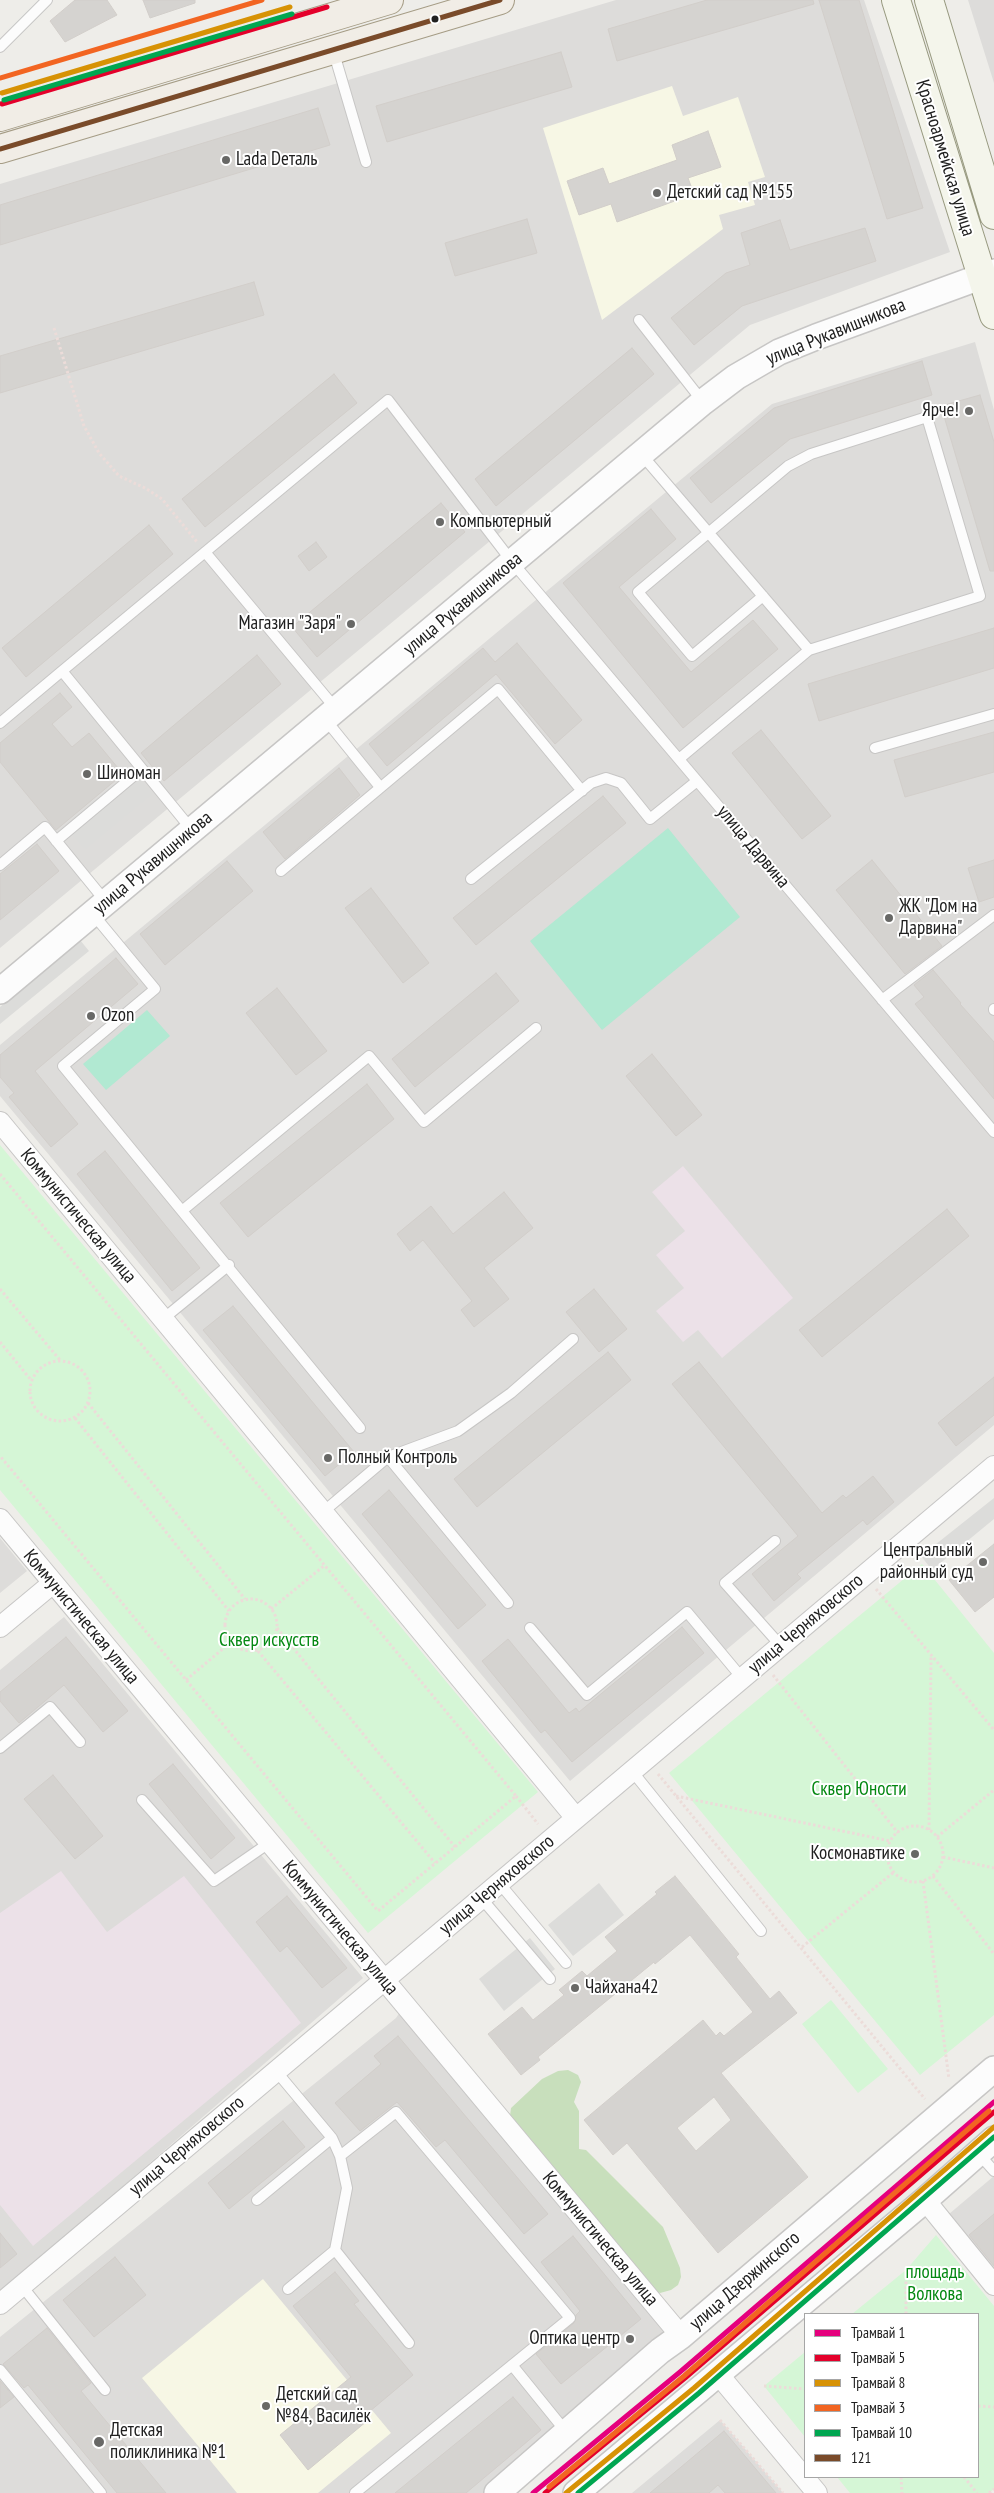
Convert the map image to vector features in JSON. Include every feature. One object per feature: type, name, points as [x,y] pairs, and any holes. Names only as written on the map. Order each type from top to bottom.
[{"type":"main road","points":[[0,117],[389,0]]},
{"type":"main road","points":[[0,149],[500,0]]},
{"type":"main road","name":"Красноармейская улица","points":[[896,0],[988,274],[993,306]]},
{"type":"main road","name":"Красноармейская улица","points":[[929,0],[994,215]]},
{"type":"street","name":"улица Рукавишникова","points":[[0,991],[703,402],[736,377],[779,352],[988,274]]},
{"type":"street","name":"Коммунистическая улица","points":[[0,1122],[576,1818]]},
{"type":"street","name":"улица Черняховского","points":[[0,2304],[576,1818],[636,1776],[742,1678],[994,1466]]},
{"type":"street","name":"Коммунистическая улица","points":[[0,1519],[383,1981],[681,2336]]},
{"type":"street","points":[[0,1627],[53,1583]]},
{"type":"street","name":"улица Дзержинского","points":[[497,2493],[568,2434],[660,2351],[681,2336],[994,2069]]},
{"type":"street","points":[[576,2493],[925,2200],[989,2154]]},
{"type":"street","points":[[925,2200],[994,2285]]},
{"type":"street","points":[[718,2374],[804,2477]]},
{"type":"street","points":[[805,2478],[817,2493]]},
{"type":"lane","points":[[0,47],[46,0]]},
{"type":"lane","points":[[333,49],[366,162]]},
{"type":"lane","points":[[639,320],[703,402]]},
{"type":"lane","name":"улица Дарвина","points":[[205,552],[388,400],[513,563],[994,1132]]},
{"type":"lane","points":[[679,759],[809,650],[980,596],[927,417],[811,454],[788,466],[638,592],[692,656],[763,596]]},
{"type":"lane","points":[[642,454],[809,650]]},
{"type":"lane","points":[[0,723],[205,552],[331,715],[380,787]]},
{"type":"lane","points":[[62,671],[192,830]]},
{"type":"lane","points":[[281,871],[498,689],[582,790]]},
{"type":"lane","points":[[876,748],[994,714]]},
{"type":"lane","points":[[56,841],[142,769]]},
{"type":"lane","points":[[471,879],[591,783],[606,778],[621,783],[650,819],[697,782]]},
{"type":"lane","points":[[0,865],[45,827],[155,989],[63,1066],[184,1210],[360,1428]]},
{"type":"lane","points":[[882,1000],[994,915]]},
{"type":"lane","points":[[184,1210],[368,1056],[424,1122],[536,1028]]},
{"type":"lane","points":[[163,1319],[229,1265]]},
{"type":"lane","points":[[323,1512],[388,1457],[458,1431],[511,1393],[573,1339]]},
{"type":"lane","points":[[388,1457],[508,1603]]},
{"type":"lane","points":[[775,1541],[725,1583],[781,1646]]},
{"type":"lane","points":[[530,1628],[587,1695],[687,1612],[742,1678]]},
{"type":"lane","points":[[0,1748],[50,1707],[80,1742]]},
{"type":"lane","points":[[636,1776],[761,1931]]},
{"type":"lane","points":[[142,1800],[214,1881],[269,1843]]},
{"type":"lane","points":[[500,1884],[566,1963]]},
{"type":"lane","points":[[482,1899],[550,1979]]},
{"type":"lane","points":[[276,2072],[332,2138],[340,2156],[347,2188],[335,2250],[288,2289]]},
{"type":"lane","points":[[340,2156],[396,2112],[570,2318],[355,2493]]},
{"type":"lane","points":[[258,2200],[332,2138]]},
{"type":"lane","points":[[335,2250],[409,2343]]},
{"type":"lane","points":[[22,2286],[105,2390]]},
{"type":"lane","points":[[512,2365],[568,2434]]},
{"type":"lane","points":[[0,2370],[102,2493]]},
{"type":"path","points":[[54,328],[84,426],[99,453],[119,476],[145,488],[162,499],[205,552]]},
{"type":"path","points":[[0,1174],[538,1824]]},
{"type":"path","points":[[0,1289],[60,1360]]},
{"type":"path","points":[[0,1342],[32,1380]]},
{"type":"path","points":[[60,1360],[72,1363],[85,1374],[91,1390],[84,1411],[75,1418],[64,1422],[52,1421],[40,1415],[29,1392],[32,1380],[38,1369],[48,1363],[60,1360]]},
{"type":"path","points":[[88,1403],[246,1599],[264,1602],[272,1609],[276,1618],[277,1628],[271,1642],[258,1651],[248,1652],[239,1648],[231,1642],[226,1633],[225,1623],[229,1611],[246,1599]]},
{"type":"path","points":[[75,1418],[229,1611]]},
{"type":"path","points":[[0,1456],[378,1911],[516,1796]]},
{"type":"path","points":[[272,1609],[324,1565]]},
{"type":"path","points":[[874,1586],[994,1730]]},
{"type":"path","points":[[277,1628],[455,1847]]},
{"type":"path","points":[[186,1680],[231,1642]]},
{"type":"path","points":[[258,1651],[436,1863]]},
{"type":"path","points":[[929,1830],[931,1655]]},
{"type":"path","points":[[771,1672],[898,1832]]},
{"type":"path","points":[[636,1776],[654,1770],[802,1947],[926,2100]]},
{"type":"path","points":[[937,1837],[994,1790]]},
{"type":"path","points":[[676,1796],[890,1841]]},
{"type":"path","points":[[913,1827],[929,1830],[937,1837],[942,1846],[943,1857],[940,1868],[933,1876],[923,1882],[912,1882],[902,1879],[894,1872],[888,1862],[887,1852],[890,1841],[898,1832],[913,1827]]},
{"type":"path","points":[[943,1857],[994,1868]]},
{"type":"path","points":[[802,1947],[894,1872]]},
{"type":"path","points":[[933,1876],[994,1954]]},
{"type":"path","points":[[923,1882],[950,2082]]},
{"type":"path","points":[[906,2270],[906,2313]]},
{"type":"path","points":[[764,2386],[804,2389]]},
{"type":"path","points":[[979,2406],[994,2407]]},
{"type":"path","points":[[720,2420],[783,2493]]},
{"type":"path","points":[[901,2478],[902,2493]]},
{"type":"path","points":[[965,2478],[977,2493]]},
{"type":"path","points":[[989,2493],[994,2489]]},
{"type":"shaded area","points":[[616,0],[864,0],[950,252],[750,325],[0,948],[0,184]]},
{"type":"shaded area","points":[[968,0],[994,0],[994,83]]},
{"type":"shaded area","name":"Детский сад №155","points":[[672,86],[683,116],[738,97],[765,177],[748,182],[755,205],[719,215],[723,229],[602,320],[543,128]]},
{"type":"shaded area","points":[[975,342],[994,410],[994,1425],[570,1781],[0,1096],[0,1045],[772,404]]},
{"type":"shaded area","points":[[133,772],[152,794],[85,849],[66,827]]},
{"type":"shaded area","points":[[80,940],[89,951],[0,1024],[0,1007]]},
{"type":"shaded area","points":[[683,1166],[793,1298],[722,1358],[698,1330],[683,1342],[656,1311],[684,1288],[656,1255],[685,1231],[652,1192]]},
{"type":"shaded area","points":[[994,1498],[994,1519],[932,1570],[921,1556]]},
{"type":"shaded area","points":[[0,1538],[27,1571],[0,1593]]},
{"type":"shaded area","points":[[64,1617],[363,1978],[0,2293],[0,1670]]},
{"type":"shaded area","points":[[61,1871],[107,1932],[184,1876],[301,2023],[33,2246],[0,2205],[0,1913]]},
{"type":"shaded area","points":[[599,1883],[624,1915],[573,1956],[548,1925]]},
{"type":"shaded area","points":[[530,1938],[555,1969],[504,2011],[479,1979]]},
{"type":"shaded area","points":[[404,2006],[681,2336],[497,2493],[0,2493],[0,2337],[396,2018]]},
{"type":"shaded area","points":[[994,2176],[994,2271],[949,2214]]},
{"type":"shaded area","name":"Детский сад №84, Василёк","points":[[263,2279],[391,2433],[318,2493],[237,2493],[142,2378]]},
{"type":"shaded area","points":[[720,2420],[783,2493],[632,2493]]},
{"type":"green space","points":[[668,828],[740,917],[602,1030],[530,941]]},
{"type":"green space","points":[[147,1010],[170,1036],[106,1090],[83,1064]]},
{"type":"green space","name":"Сквер искусств","points":[[0,1145],[538,1792],[368,1933],[0,1490]]},
{"type":"green space","name":"Сквер Юности","points":[[922,1564],[994,1653],[994,2015],[920,2075],[669,1773]]},
{"type":"green space","points":[[831,2000],[888,2069],[858,2093],[802,2024]]},
{"type":"green space","points":[[568,2070],[578,2075],[581,2082],[574,2102],[579,2111],[579,2149],[586,2150],[663,2227],[680,2268],[681,2277],[678,2285],[671,2290],[660,2293],[652,2290],[510,2116],[511,2108],[542,2079],[558,2071]]},
{"type":"green space","name":"площадь Волкова","points":[[936,2235],[994,2306],[994,2489],[989,2493],[850,2493],[838,2478],[979,2478],[979,2313],[853,2313],[906,2270]]},
{"type":"green space","points":[[804,2353],[804,2436],[764,2386]]},
{"type":"building","points":[[75,0],[107,0],[117,15],[65,42],[50,21]]},
{"type":"building","points":[[143,0],[195,0],[195,3],[150,18]]},
{"type":"building","points":[[707,0],[813,0],[814,4],[617,61],[608,29]]},
{"type":"building","points":[[819,0],[859,0],[923,208],[887,219]]},
{"type":"building","points":[[561,52],[572,87],[387,142],[376,106]]},
{"type":"building","points":[[318,108],[330,145],[0,245],[0,205]]},
{"type":"building","points":[[708,131],[721,167],[688,178],[694,194],[617,222],[611,204],[579,215],[567,181],[603,168],[609,184],[677,160],[672,145]]},
{"type":"building","points":[[527,219],[537,253],[455,276],[445,243]]},
{"type":"building","points":[[780,220],[790,250],[865,228],[876,261],[742,306],[694,345],[671,318],[726,273],[750,265],[741,233]]},
{"type":"building","points":[[254,282],[264,315],[0,393],[0,356]]},
{"type":"building","points":[[632,348],[654,374],[496,506],[475,479]]},
{"type":"building","points":[[922,361],[932,395],[790,439],[711,503],[690,478],[774,408]]},
{"type":"building","points":[[334,374],[357,403],[205,527],[182,499]]},
{"type":"building","points":[[980,395],[994,442],[994,571],[990,571],[941,406]]},
{"type":"building","points":[[441,503],[465,532],[317,657],[292,627]]},
{"type":"building","points":[[651,509],[676,539],[619,587],[691,672],[753,620],[778,649],[683,728],[563,583]]},
{"type":"building","points":[[149,525],[173,554],[26,677],[2,648]]},
{"type":"building","points":[[316,542],[327,557],[309,571],[298,556]]},
{"type":"building","points":[[994,628],[994,668],[819,721],[808,684]]},
{"type":"building","points":[[517,643],[582,720],[555,744],[496,674],[387,766],[369,744],[483,648],[495,662]]},
{"type":"building","points":[[257,655],[281,684],[164,781],[141,753]]},
{"type":"building","points":[[60,693],[72,707],[52,724],[72,747],[89,733],[123,774],[56,830],[0,762],[0,743]]},
{"type":"building","points":[[761,730],[831,816],[802,839],[732,753]]},
{"type":"building","points":[[994,732],[994,772],[905,797],[894,760]]},
{"type":"building","points":[[339,768],[360,795],[285,859],[263,832]]},
{"type":"building","points":[[603,796],[626,823],[476,945],[453,918]]},
{"type":"building","points":[[37,844],[59,871],[0,920],[0,874]]},
{"type":"building","name":"ЖК \"Дом на Дарвина\"","points":[[872,860],[942,946],[905,974],[836,890]]},
{"type":"building","points":[[994,860],[994,897],[979,902],[968,868]]},
{"type":"building","points":[[227,861],[253,891],[165,965],[140,934]]},
{"type":"building","points":[[371,888],[429,963],[403,983],[345,908]]},
{"type":"building","points":[[116,958],[138,984],[35,1071],[78,1124],[51,1147],[9,1097],[14,1093],[0,1077],[0,1055]]},
{"type":"building","points":[[933,970],[994,1042],[994,1099],[915,1004],[924,997],[914,985]]},
{"type":"building","points":[[496,973],[519,1001],[415,1087],[392,1059]]},
{"type":"building","points":[[277,988],[327,1051],[296,1075],[246,1013]]},
{"type":"building","points":[[652,1054],[702,1115],[676,1136],[626,1076]]},
{"type":"building","points":[[367,1084],[394,1119],[248,1237],[220,1203]]},
{"type":"building","points":[[105,1151],[200,1268],[172,1291],[77,1174]]},
{"type":"building","points":[[504,1192],[533,1228],[484,1268],[509,1299],[474,1327],[461,1310],[472,1301],[423,1240],[410,1251],[397,1234],[431,1206],[453,1234]]},
{"type":"building","points":[[947,1209],[969,1236],[822,1357],[799,1330]]},
{"type":"building","points":[[594,1289],[627,1329],[599,1352],[566,1312]]},
{"type":"building","points":[[233,1306],[354,1452],[325,1476],[203,1330]]},
{"type":"building","points":[[608,1352],[631,1380],[477,1507],[454,1479]]},
{"type":"building","points":[[699,1362],[822,1513],[843,1495],[846,1498],[873,1476],[894,1502],[867,1525],[863,1520],[797,1574],[801,1578],[774,1601],[752,1574],[798,1536],[672,1384]]},
{"type":"building","points":[[994,1377],[994,1415],[956,1446],[938,1423]]},
{"type":"building","points":[[389,1490],[486,1605],[458,1629],[362,1514]]},
{"type":"building","name":"Центральный районный суд","points":[[994,1544],[994,1597],[975,1612],[949,1580]]},
{"type":"building","points":[[682,1627],[704,1653],[572,1762],[545,1730],[541,1733],[482,1661],[508,1639],[569,1713],[576,1708],[579,1712]]},
{"type":"building","points":[[66,1637],[128,1711],[103,1732],[64,1685],[19,1723],[0,1701],[0,1692]]},
{"type":"building","points":[[173,1764],[235,1838],[211,1859],[149,1784]]},
{"type":"building","points":[[53,1775],[103,1836],[75,1859],[24,1799]]},
{"type":"building","points":[[675,1876],[739,1954],[736,1957],[770,1999],[779,1991],[797,2013],[721,2073],[808,2177],[718,2253],[627,2143],[613,2155],[584,2120],[703,2020],[716,2036],[720,2032],[724,2036],[753,2012],[690,1935],[538,2057],[540,2060],[521,2075],[488,2034],[522,2007],[533,2020],[564,1995],[559,1990],[582,1971],[587,1976],[617,1951],[605,1937],[657,1894],[655,1892]],"holes":[[[714,2097],[731,2120],[696,2151],[677,2128]]]},
{"type":"building","points":[[287,1896],[347,1968],[322,1988],[287,1946],[280,1952],[256,1922]]},
{"type":"building","points":[[398,2036],[548,2214],[524,2234],[445,2140],[436,2147],[397,2102],[360,2131],[335,2103],[381,2064],[374,2056]]},
{"type":"building","points":[[283,2121],[305,2147],[229,2209],[208,2183]]},
{"type":"building","points":[[994,2214],[994,2266],[969,2235]]},
{"type":"building","points":[[0,2233],[17,2254],[0,2268]]},
{"type":"building","points":[[573,2236],[641,2319],[561,2384],[536,2354],[574,2323],[576,2315],[580,2311],[541,2262]]},
{"type":"building","points":[[115,2257],[146,2295],[94,2337],[63,2300]]},
{"type":"building","points":[[335,2272],[359,2301],[354,2304],[413,2375],[363,2417],[367,2421],[308,2470],[280,2435],[351,2377],[293,2306]]},
{"type":"building","name":"Детская поликлиника №1","points":[[47,2328],[91,2383],[81,2391],[166,2493],[117,2493],[28,2385],[24,2388],[3,2364]]},
{"type":"building","points":[[0,2381],[14,2397],[0,2408]]},
{"type":"building","points":[[513,2397],[541,2430],[466,2493],[395,2493]]},
{"type":"building","points":[[724,2431],[776,2493],[725,2493],[718,2485],[709,2493],[650,2493]]},
{"type":"tram line","name":"3","points":[[0,78],[262,0]]},
{"type":"tram line","name":"8","points":[[2,93],[290,7]]},
{"type":"tram line","name":"5","points":[[2,104],[327,7]]},
{"type":"tram line","name":"10","points":[[4,100],[292,14]]},
{"type":"tram line","name":"1","points":[[533,2493],[680,2372],[994,2102]]},
{"type":"tram line","name":"3","points":[[549,2487],[684,2376],[989,2111]]},
{"type":"tram line","name":"5","points":[[545,2493],[685,2378],[994,2112]]},
{"type":"tram line","name":"8","points":[[566,2493],[694,2388],[994,2127]]},
{"type":"tram line","name":"10","points":[[578,2493],[699,2393],[994,2137]]},
{"type":"transit line","name":"121","points":[[0,149],[500,0]]},
{"type":"place","name":"Lada Dеталь","points":[[226,160]]},
{"type":"place","name":"Детский сад №155","points":[[657,193]]},
{"type":"place","name":"Ярче!","points":[[969,411]]},
{"type":"place","name":"Компьютерный","points":[[440,522]]},
{"type":"place","name":"Магазин \"Заря\"","points":[[351,624]]},
{"type":"place","name":"Шиноман","points":[[87,774]]},
{"type":"place","name":"ЖК \"Дом на Дарвина\"","points":[[889,918]]},
{"type":"place","name":"Ozon","points":[[91,1016]]},
{"type":"place","name":"Полный Контроль","points":[[328,1458]]},
{"type":"place","name":"Центральный районный суд","points":[[983,1562]]},
{"type":"place","name":"Космонавтике","points":[[915,1854]]},
{"type":"place","name":"Чайхана42","points":[[575,1988]]},
{"type":"place","name":"Оптика центр","points":[[630,2339]]},
{"type":"place","name":"Детский сад №84, Василёк","points":[[266,2406]]},
{"type":"place","name":"Детская поликлиника №1","points":[[99,2442]]}]
